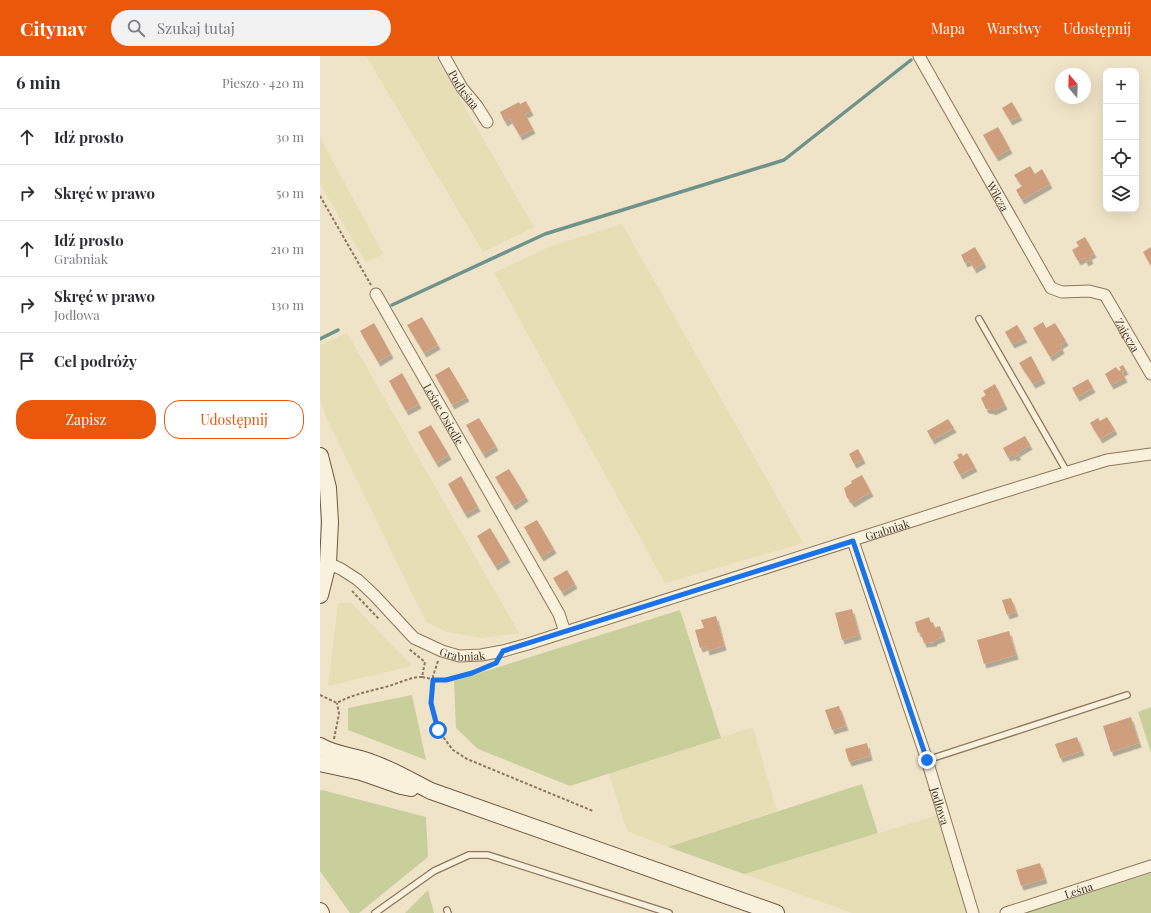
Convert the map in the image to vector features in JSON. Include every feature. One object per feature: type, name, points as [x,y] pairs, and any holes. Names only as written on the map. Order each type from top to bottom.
[{"type":"main road","points":[[320,456],[328,488],[330,522],[330,565],[320,594]]},
{"type":"main road","points":[[320,746],[331,751],[371,762],[402,775],[431,791],[776,913]]},
{"type":"main road","points":[[320,763],[361,772],[401,786],[431,791]]},
{"type":"street","name":"Podleśna","points":[[444,56],[462,88],[477,106],[487,122]]},
{"type":"street","name":"Wilcza","points":[[919,56],[1050,288],[1062,292],[1089,292],[1105,295]]},
{"type":"street","name":"Leśne Osiedle","points":[[376,294],[559,614],[565,632]]},
{"type":"street","name":"Zajęcza","points":[[1105,295],[1151,374]]},
{"type":"street","name":"Grabniak","points":[[330,565],[358,580],[414,638],[442,651],[459,656],[481,655],[503,651],[565,632],[1107,460],[1151,454]]},
{"type":"street","name":"Jodłowa","points":[[853,541],[927,760],[973,913]]},
{"type":"street","name":"Leśna","points":[[1006,913],[1151,866]]},
{"type":"lane","points":[[979,319],[1067,473]]},
{"type":"lane","points":[[927,760],[1127,695]]},
{"type":"lane","points":[[375,913],[434,871],[469,856],[488,855],[670,913]]},
{"type":"path","points":[[320,196],[376,294]]},
{"type":"path","points":[[330,565],[352,592],[379,619]]},
{"type":"path","points":[[406,646],[425,662],[422,677]]},
{"type":"path","points":[[442,651],[433,680],[431,703],[438,730],[453,750],[467,759],[594,811]]},
{"type":"path","points":[[320,696],[337,703],[350,696],[386,687],[414,677],[422,677],[433,680],[446,680],[472,673],[496,663],[503,651]]},
{"type":"shaded area","points":[[366,56],[435,56],[534,227],[483,252]]},
{"type":"shaded area","points":[[320,137],[383,254],[366,262],[320,184]]},
{"type":"shaded area","points":[[622,224],[803,543],[665,583],[494,273],[551,246]]},
{"type":"shaded area","points":[[347,333],[519,633],[481,638],[447,632],[426,622],[328,421],[320,401],[320,345]]},
{"type":"shaded area","points":[[338,603],[351,603],[412,666],[328,686]]},
{"type":"shaded area","points":[[753,727],[777,811],[668,847],[627,831],[609,774]]},
{"type":"shaded area","points":[[938,815],[970,913],[852,913],[744,874]]},
{"type":"green space","points":[[680,610],[721,738],[570,786],[478,749],[456,728],[454,681]]},
{"type":"green space","points":[[412,695],[426,760],[348,730],[348,708]]},
{"type":"green space","points":[[1151,707],[1151,753],[1138,712]]},
{"type":"green space","points":[[862,784],[878,833],[744,874],[668,847]]},
{"type":"green space","points":[[322,790],[426,817],[428,857],[359,913],[350,913],[320,871],[320,791]]},
{"type":"green space","points":[[1151,873],[1151,913],[1024,913]]},
{"type":"green space","points":[[428,890],[434,913],[405,913]]},
{"type":"building","points":[[526,101],[531,111],[525,114],[533,129],[520,136],[510,119],[505,122],[500,112],[519,102],[520,104]]},
{"type":"building","points":[[1012,102],[1020,116],[1010,121],[1002,108]]},
{"type":"building","points":[[998,127],[1010,149],[996,157],[983,135]]},
{"type":"building","points":[[1030,166],[1035,174],[1042,169],[1050,184],[1022,200],[1016,190],[1022,186],[1014,175]]},
{"type":"building","points":[[1085,237],[1094,253],[1089,256],[1091,259],[1086,262],[1084,258],[1078,261],[1072,250],[1079,246],[1076,242]]},
{"type":"building","points":[[975,247],[984,263],[974,269],[970,261],[965,263],[961,255]]},
{"type":"building","points":[[1151,247],[1151,266],[1143,252]]},
{"type":"building","points":[[422,317],[438,345],[424,353],[407,325]]},
{"type":"building","points":[[1043,322],[1046,328],[1055,323],[1066,341],[1060,345],[1062,349],[1050,357],[1033,328]]},
{"type":"building","points":[[374,323],[391,354],[378,362],[360,331]]},
{"type":"building","points":[[1017,325],[1025,338],[1012,344],[1005,332]]},
{"type":"building","points":[[1031,356],[1043,379],[1033,384],[1019,363]]},
{"type":"building","points":[[1123,365],[1126,370],[1122,372],[1125,378],[1111,385],[1105,374],[1116,367],[1119,371],[1121,370],[1119,367]]},
{"type":"building","points":[[449,367],[467,397],[452,405],[435,375]]},
{"type":"building","points":[[402,373],[419,404],[406,411],[389,381]]},
{"type":"building","points":[[1088,379],[1093,388],[1077,397],[1072,388]]},
{"type":"building","points":[[995,384],[1005,405],[993,411],[986,409],[981,398],[986,395],[983,391]]},
{"type":"building","points":[[1107,417],[1115,430],[1100,439],[1090,423],[1098,418],[1100,421]]},
{"type":"building","points":[[479,418],[496,446],[483,454],[466,425]]},
{"type":"building","points":[[948,419],[954,428],[932,440],[927,431]]},
{"type":"building","points":[[431,425],[449,455],[436,463],[418,432]]},
{"type":"building","points":[[1025,436],[1030,445],[1017,453],[1019,455],[1015,457],[1013,455],[1008,457],[1003,448]]},
{"type":"building","points":[[858,449],[863,459],[854,464],[849,454]]},
{"type":"building","points":[[961,453],[963,456],[967,453],[975,467],[960,475],[953,462],[959,458],[957,455]]},
{"type":"building","points":[[509,469],[526,497],[513,506],[495,477]]},
{"type":"building","points":[[862,475],[871,492],[852,503],[847,498],[844,488],[852,483],[851,481]]},
{"type":"building","points":[[461,476],[478,507],[465,514],[448,484]]},
{"type":"building","points":[[537,520],[554,549],[541,557],[524,527]]},
{"type":"building","points":[[490,528],[508,558],[495,566],[477,536]]},
{"type":"building","points":[[567,570],[575,584],[562,592],[553,578]]},
{"type":"building","points":[[1011,598],[1016,612],[1007,615],[1002,600]]},
{"type":"building","points":[[852,609],[859,635],[842,640],[835,613]]},
{"type":"building","points":[[716,616],[724,646],[707,651],[706,646],[700,648],[695,630],[704,628],[701,620]]},
{"type":"building","points":[[929,617],[935,628],[940,626],[943,637],[935,640],[934,642],[924,643],[920,632],[918,633],[915,622]]},
{"type":"building","points":[[1009,631],[1016,655],[984,664],[977,640]]},
{"type":"building","points":[[839,706],[846,726],[832,730],[825,710]]},
{"type":"building","points":[[1131,717],[1139,743],[1111,752],[1103,726]]},
{"type":"building","points":[[1077,737],[1082,751],[1060,758],[1055,744]]},
{"type":"building","points":[[867,743],[870,756],[849,762],[845,749]]},
{"type":"building","points":[[1040,863],[1045,879],[1021,886],[1016,870]]},
{"type":"waterway","points":[[392,305],[545,234],[784,160],[911,60]]},
{"type":"waterway","points":[[320,339],[338,330]]},
{"type":"route","points":[[438,730],[431,703],[433,680],[446,680],[472,673],[496,663],[503,651],[853,541],[927,760]]}]
